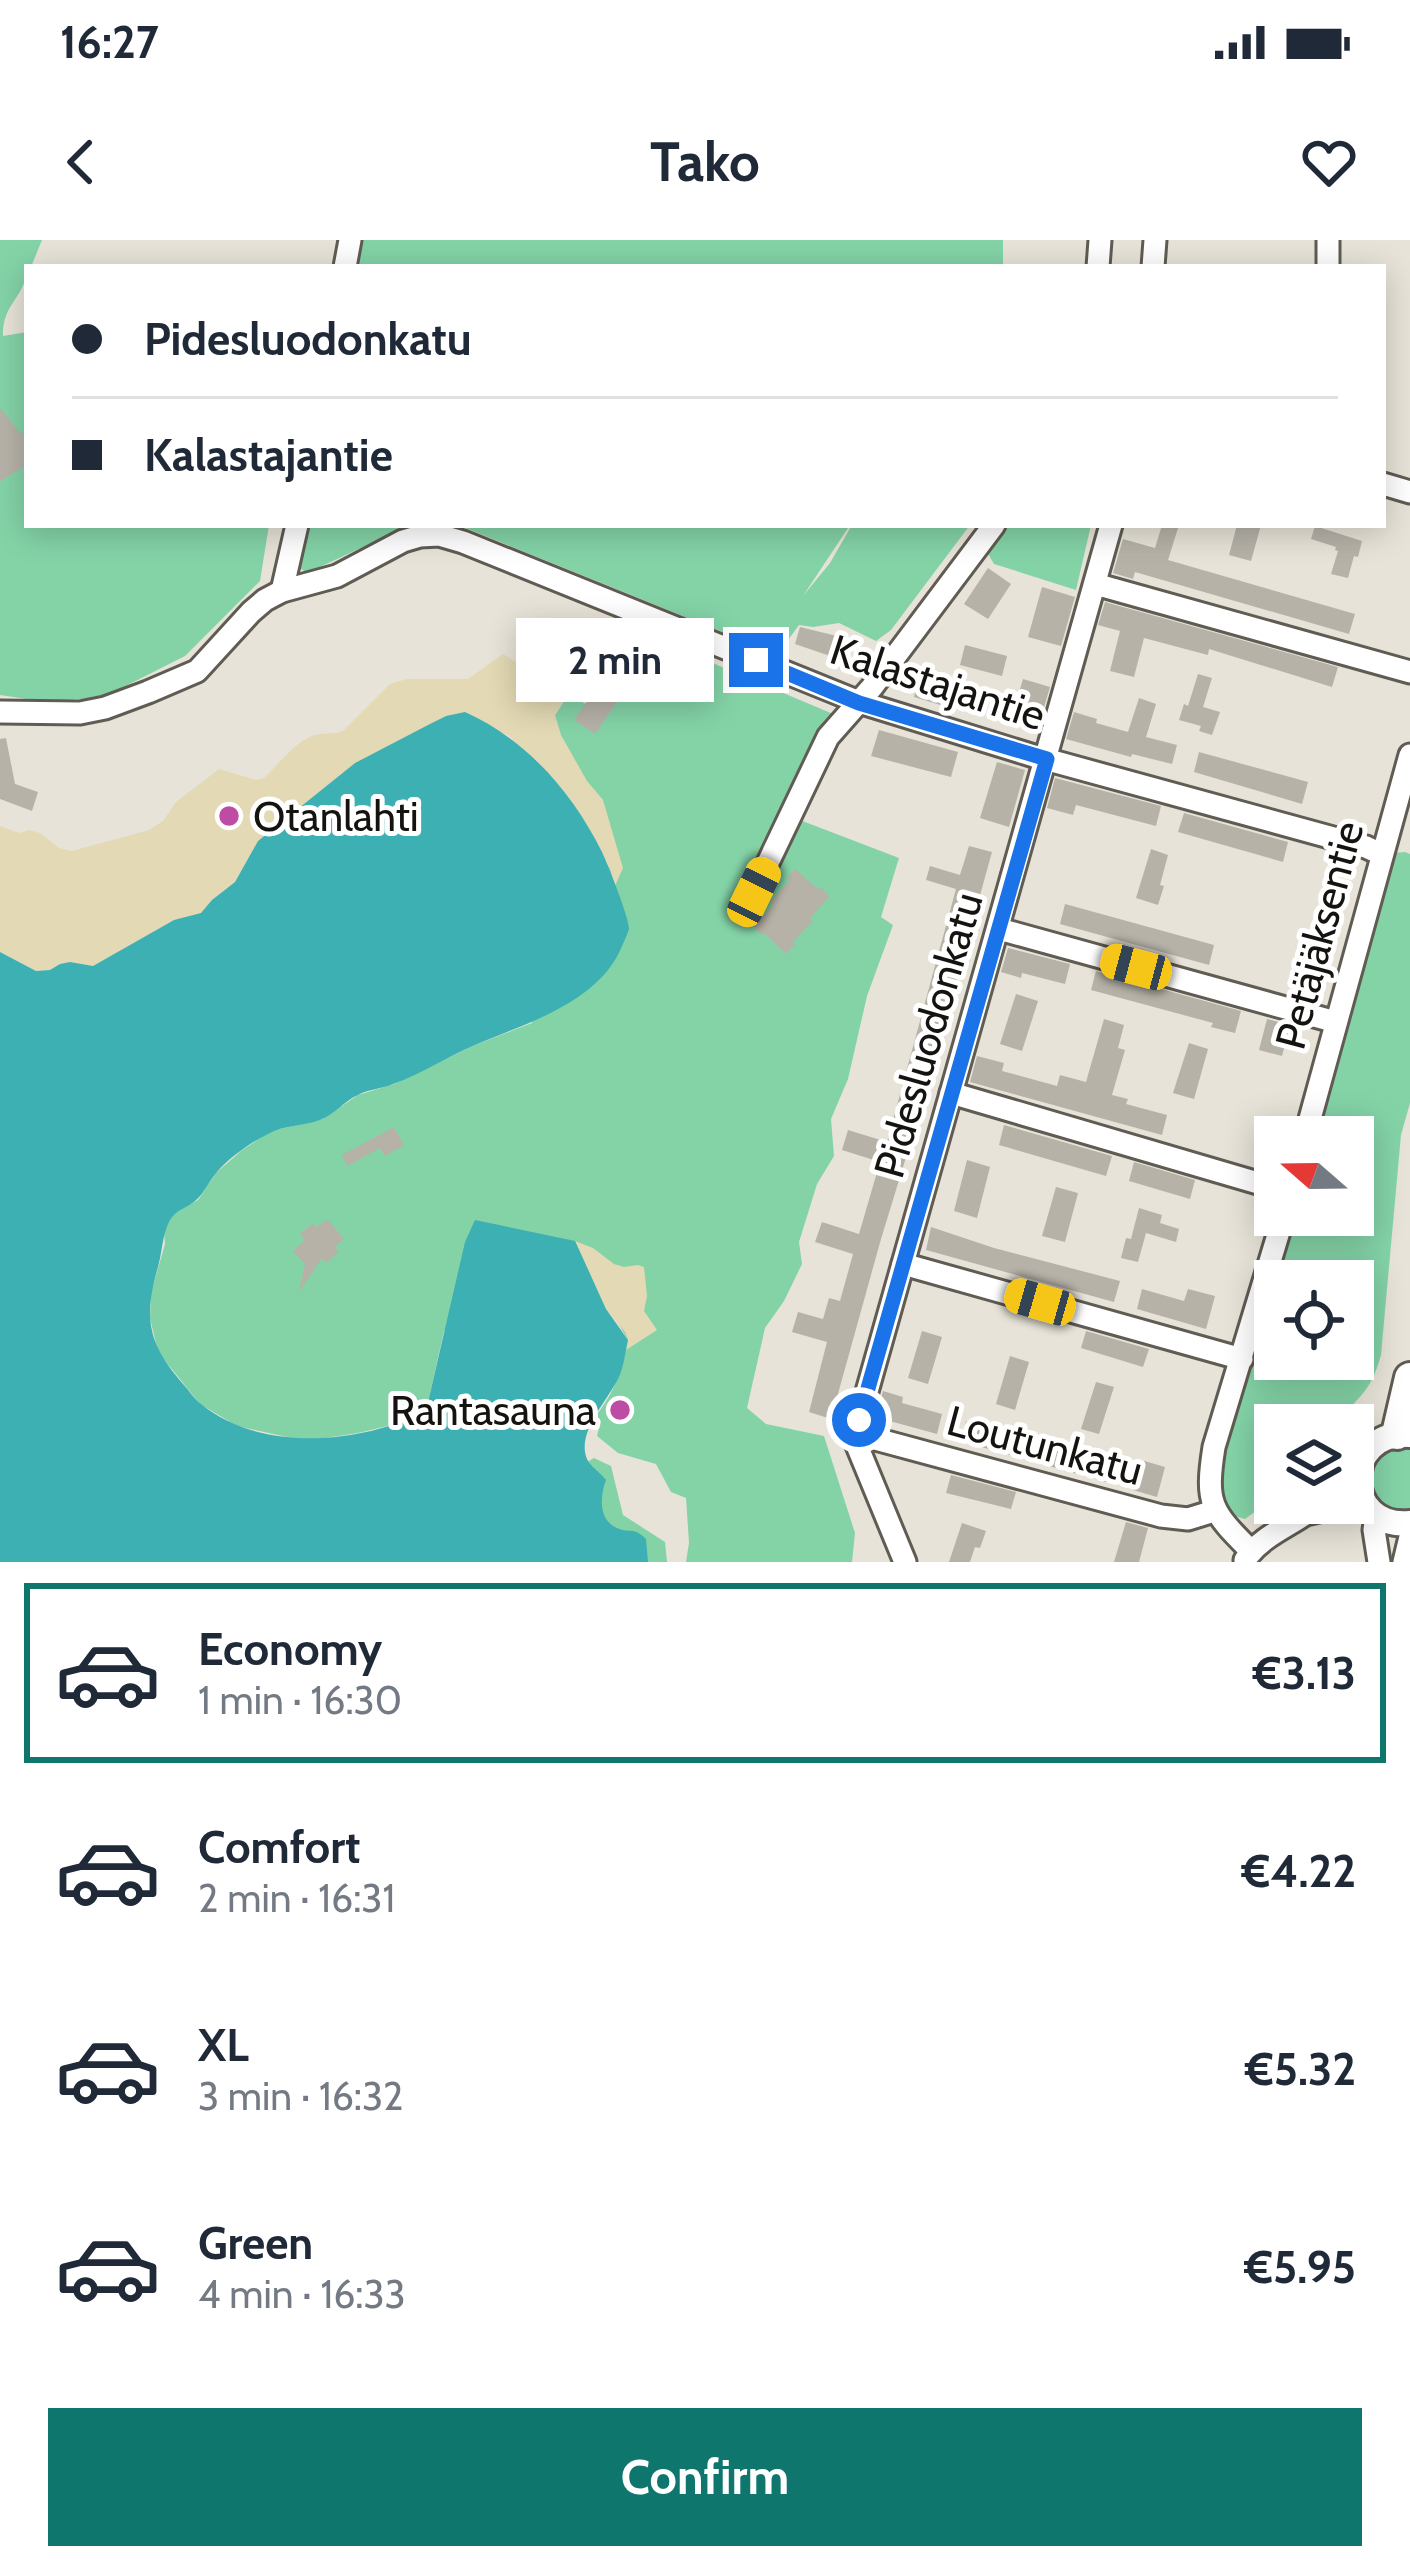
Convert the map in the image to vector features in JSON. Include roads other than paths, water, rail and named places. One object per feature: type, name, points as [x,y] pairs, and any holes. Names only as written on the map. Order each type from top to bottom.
[{"type":"highway","points":[[1404,1434],[1410,1378]]},
{"type":"main road","points":[[1374,1445],[1382,1438],[1404,1434]]},
{"type":"main road","points":[[1374,1507],[1387,1522],[1410,1523]]},
{"type":"street","points":[[0,712],[80,713],[105,708],[197,671],[251,612],[282,591],[296,528]]},
{"type":"street","points":[[754,892],[828,737],[992,528]]},
{"type":"street","name":"Pidesluodonkatu","points":[[857,1434],[1111,528]]},
{"type":"street","name":"Kalastajantie","points":[[282,591],[338,576],[403,541],[439,535],[859,703],[1381,854]]},
{"type":"street","points":[[1094,584],[1410,672]]},
{"type":"street","name":"Petäjäksentie","points":[[1311,1116],[1410,755]]},
{"type":"street","points":[[999,929],[1336,1022]]},
{"type":"street","points":[[951,1093],[1254,1182]]},
{"type":"street","points":[[1278,1236],[1214,1447],[1209,1481],[1214,1511],[1247,1557],[1290,1524]]},
{"type":"street","points":[[903,1264],[1242,1359]]},
{"type":"street","points":[[857,1434],[856,1443],[905,1562]]},
{"type":"street","name":"Loutunkatu","points":[[857,1434],[1161,1516],[1188,1519],[1214,1511]]},
{"type":"street","points":[[1372,1524],[1379,1562]]},
{"type":"street","points":[[1404,1562],[1410,1537]]},
{"type":"water","points":[[465,712],[528,753],[577,809],[602,852],[622,903],[629,929],[623,945],[596,982],[559,1009],[389,1086],[362,1093],[320,1120],[274,1131],[234,1156],[198,1198],[169,1222],[151,1301],[152,1330],[162,1356],[183,1384],[198,1402],[225,1420],[281,1436],[312,1438],[372,1431],[426,1411],[465,1242],[475,1220],[575,1241],[606,1309],[628,1340],[620,1374],[589,1428],[585,1449],[588,1462],[606,1480],[602,1500],[606,1519],[646,1539],[648,1562],[0,1562],[0,952],[36,971],[70,962],[93,966],[174,920],[201,913],[235,882],[258,841],[355,763],[446,716]]},
{"type":"place","name":"Otanlahti","points":[[229,816]]},
{"type":"place","name":"Rantasauna","points":[[620,1410]]}]
